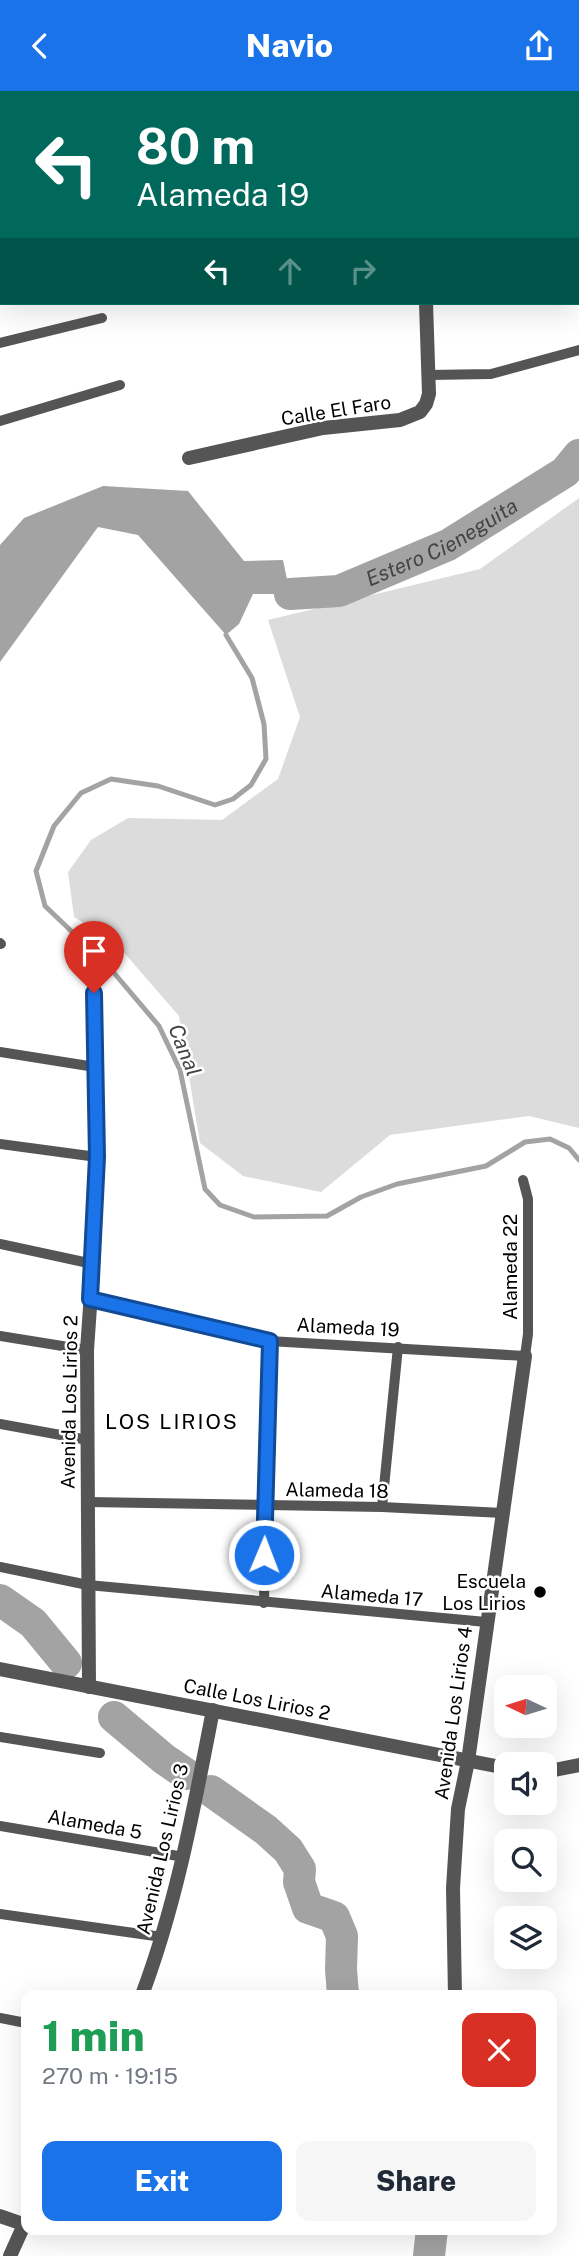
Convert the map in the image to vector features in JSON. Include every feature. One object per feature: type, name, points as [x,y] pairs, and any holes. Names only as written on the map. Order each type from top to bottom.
[{"type":"street","name":"Calle El Faro","points":[[189,457],[323,428],[400,420],[420,412],[429,394],[426,305]]},
{"type":"street","name":"Avenida Los Lirios 2","points":[[89,1687],[87,1350],[97,1157],[94,993]]},
{"type":"street","name":"Avenida Los Lirios 4","points":[[455,1990],[453,1888],[458,1809],[468,1761],[525,1356]]},
{"type":"street","name":"Calle Los Lirios 2","points":[[0,1669],[494,1765]]},
{"type":"street","name":"Avenida Los Lirios 3","points":[[144,1990],[162,1937],[184,1857],[213,1710]]},
{"type":"street","points":[[557,1769],[579,1765]]},
{"type":"street","points":[[0,2216],[21,2224]]},
{"type":"street","points":[[10,2256],[21,2233]]},
{"type":"lane","points":[[0,343],[102,318]]},
{"type":"lane","points":[[428,375],[491,374],[579,350]]},
{"type":"lane","points":[[0,421],[120,385]]},
{"type":"lane","points":[[0,1052],[95,1067]]},
{"type":"lane","points":[[0,1144],[97,1157]]},
{"type":"lane","name":"Alameda 22","points":[[523,1180],[528,1199],[528,1334],[525,1356]]},
{"type":"lane","points":[[0,1244],[93,1264]]},
{"type":"lane","name":"Alameda 19","points":[[90,1299],[270,1341],[525,1356]]},
{"type":"lane","points":[[0,1336],[87,1350]]},
{"type":"lane","points":[[264,1603],[270,1341]]},
{"type":"lane","points":[[382,1507],[398,1347]]},
{"type":"lane","points":[[0,1424],[88,1440]]},
{"type":"lane","name":"Alameda 18","points":[[88,1502],[382,1507],[503,1513]]},
{"type":"lane","name":"Alameda 17","points":[[0,1567],[88,1585],[486,1622]]},
{"type":"lane","points":[[0,1737],[100,1753]]},
{"type":"lane","name":"Alameda 5","points":[[0,1826],[184,1857]]},
{"type":"lane","points":[[0,1914],[162,1937]]},
{"type":"lane","points":[[0,2018],[21,2022]]},
{"type":"shaded area","points":[[103,486],[188,491],[244,561],[283,560],[290,594],[253,594],[239,624],[226,635],[138,535],[98,527],[0,662],[0,545],[24,518]]},
{"type":"shaded area","points":[[579,498],[579,1128],[529,1116],[390,1135],[321,1192],[243,1176],[200,1143],[179,1016],[114,941],[74,917],[68,872],[91,840],[128,818],[222,820],[278,779],[300,717],[268,620],[480,569]]},
{"type":"waterway","name":"Estero Cieneguita","points":[[290,594],[339,591],[448,545],[565,472],[579,455]]},
{"type":"waterway","name":"Canal","points":[[226,635],[252,678],[264,724],[266,759],[251,785],[233,799],[215,805],[158,786],[111,779],[81,793],[54,826],[36,871],[45,906],[109,967],[159,1026],[180,1070],[205,1189],[220,1205],[254,1217],[327,1216],[361,1197],[397,1184],[486,1166],[525,1142],[550,1139],[569,1148],[579,1160]]},
{"type":"waterway","points":[[0,1600],[33,1623],[66,1663]]},
{"type":"waterway","points":[[114,1717],[186,1774]]},
{"type":"waterway","points":[[211,1791],[266,1830],[288,1850],[300,1869],[299,1882],[308,1908],[334,1917],[342,1936],[343,1990]]},
{"type":"waterway","points":[[429,2256],[431,2235]]},
{"type":"place","name":"Escuela Los Lirios","points":[[540,1592]]},
{"type":"district","name":"LOS LIRIOS","points":[[172,1421]]},
{"type":"route","points":[[94,993],[97,1157],[90,1299],[270,1341],[264,1555]]}]
